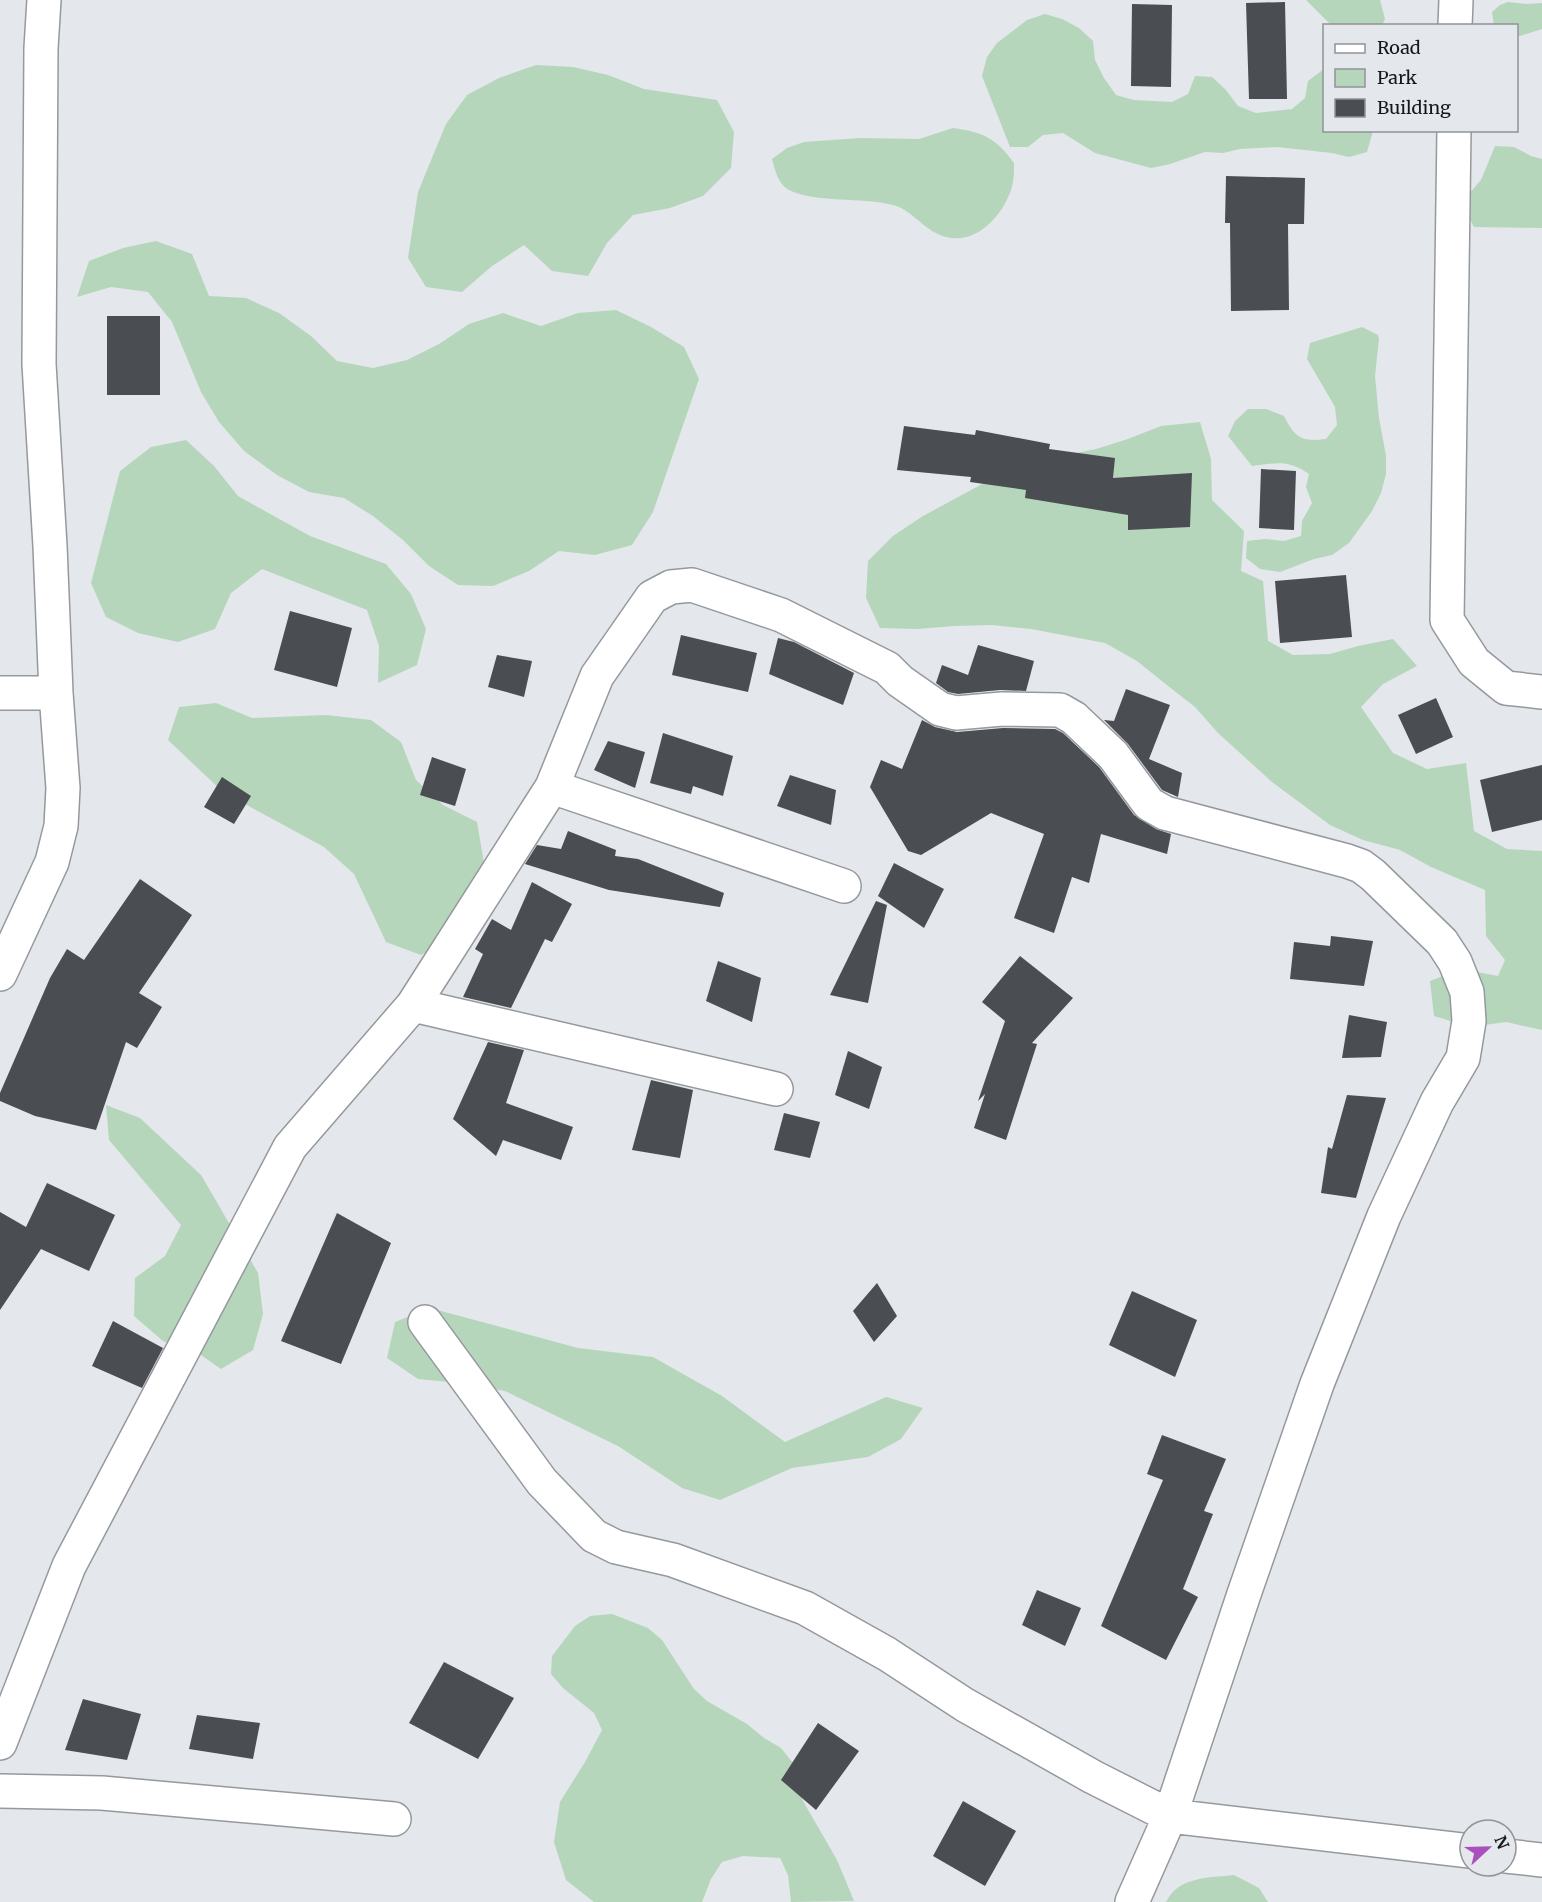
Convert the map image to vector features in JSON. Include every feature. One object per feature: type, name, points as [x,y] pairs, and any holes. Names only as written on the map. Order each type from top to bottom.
[{"type":"street","points":[[0,974],[52,862],[61,826],[63,788],[39,364],[41,48],[44,0]]},
{"type":"street","points":[[1455,24],[1456,0]]},
{"type":"street","points":[[1454,132],[1447,620],[1474,662],[1506,688],[1542,692]]},
{"type":"street","points":[[0,1743],[69,1566],[290,1147],[412,1005],[552,787],[597,676],[652,597],[671,587],[692,585],[792,620],[887,668],[900,681],[940,710],[956,712],[1002,709],[1060,710],[1074,718],[1113,755],[1149,804],[1165,813],[1361,866],[1442,942],[1455,962],[1467,992],[1469,1021],[1463,1058],[1437,1102],[1384,1215],[1317,1383],[1170,1816],[1132,1902]]},
{"type":"street","points":[[0,693],[56,693]]},
{"type":"street","points":[[552,787],[844,886]]},
{"type":"street","points":[[412,1005],[776,1089]]},
{"type":"street","points":[[425,1322],[542,1482],[594,1536],[616,1547],[673,1560],[805,1608],[887,1654],[965,1706],[1093,1777],[1170,1816],[1458,1850]]},
{"type":"street","points":[[0,1791],[102,1793],[394,1819]]},
{"type":"street","points":[[1518,1857],[1542,1860]]},
{"type":"green space","points":[[1306,0],[1380,0],[1385,19],[1382,24],[1330,24]]},
{"type":"green space","points":[[1508,2],[1542,3],[1542,29],[1518,37],[1518,24],[1494,24],[1492,12]]},
{"type":"green space","points":[[1045,14],[1062,19],[1079,28],[1093,41],[1095,60],[1116,95],[1134,100],[1172,102],[1188,94],[1195,76],[1212,77],[1238,106],[1256,113],[1292,109],[1305,98],[1308,81],[1323,70],[1323,132],[1373,132],[1367,152],[1349,157],[1277,147],[1240,149],[1223,153],[1205,152],[1151,168],[1095,153],[1063,133],[1043,135],[1028,147],[1010,147],[982,76],[987,57],[997,43],[1027,20]]},
{"type":"green space","points":[[536,65],[573,67],[608,75],[644,89],[717,100],[734,132],[731,168],[703,196],[670,208],[633,215],[607,243],[588,276],[552,271],[524,245],[492,266],[462,292],[426,287],[408,258],[418,192],[446,124],[467,95],[499,78]]},
{"type":"green space","points":[[953,128],[981,134],[995,142],[1014,163],[1012,187],[1000,211],[983,229],[962,238],[950,238],[938,234],[905,210],[893,205],[812,197],[789,190],[780,180],[772,159],[787,148],[804,142],[860,138],[919,139]]},
{"type":"green space","points":[[1495,146],[1514,147],[1542,159],[1542,228],[1474,227],[1466,212],[1469,194],[1481,180]]},
{"type":"green space","points":[[156,241],[192,254],[209,296],[246,298],[279,313],[311,336],[337,361],[373,368],[407,360],[439,344],[469,324],[503,313],[541,326],[578,313],[616,310],[651,327],[684,347],[699,379],[653,512],[632,545],[595,555],[559,551],[529,571],[493,586],[458,585],[429,566],[403,540],[373,516],[344,498],[309,492],[277,475],[244,451],[219,422],[201,392],[172,322],[148,292],[111,287],[77,297],[89,261],[123,248]]},
{"type":"green space","points":[[1362,327],[1378,335],[1379,339],[1375,376],[1386,456],[1386,474],[1381,493],[1372,511],[1349,543],[1332,555],[1280,572],[1260,569],[1246,558],[1247,541],[1265,539],[1284,541],[1301,536],[1302,521],[1312,503],[1306,487],[1309,474],[1288,464],[1252,466],[1228,436],[1235,421],[1248,409],[1266,409],[1284,416],[1300,437],[1311,440],[1326,439],[1337,425],[1335,407],[1307,359],[1310,343]]},
{"type":"green space","points":[[1200,422],[1211,459],[1212,500],[1244,531],[1241,571],[1263,581],[1268,641],[1293,655],[1330,654],[1393,639],[1417,666],[1383,684],[1361,707],[1393,753],[1427,769],[1466,763],[1474,831],[1507,849],[1542,851],[1542,1030],[1506,1022],[1470,1027],[1434,1016],[1430,981],[1461,969],[1498,976],[1505,960],[1486,936],[1485,890],[1431,867],[1400,850],[1363,840],[1330,825],[1272,782],[1218,733],[1195,707],[1137,661],[1105,643],[1031,629],[992,625],[917,629],[880,628],[866,598],[868,561],[893,536],[923,516],[986,482],[1057,457],[1096,449],[1161,426]]},
{"type":"green space","points":[[186,440],[214,466],[238,496],[310,536],[386,564],[411,594],[426,629],[417,665],[378,683],[379,646],[367,610],[262,569],[231,593],[215,629],[178,642],[138,633],[106,617],[91,583],[120,471],[151,447]]},
{"type":"green space","points":[[216,703],[252,718],[326,715],[371,720],[401,742],[416,780],[443,805],[477,822],[485,869],[452,936],[421,955],[386,942],[354,874],[324,847],[223,792],[168,740],[179,707]]},
{"type":"green space","points":[[106,1105],[140,1118],[201,1175],[258,1273],[263,1314],[253,1350],[221,1369],[198,1353],[163,1341],[134,1316],[135,1278],[165,1256],[181,1225],[109,1140]]},
{"type":"green space","points":[[430,1308],[578,1348],[653,1357],[722,1396],[785,1442],[886,1397],[923,1408],[901,1439],[868,1457],[792,1468],[720,1500],[682,1488],[618,1446],[505,1391],[418,1379],[387,1358],[395,1322]]},
{"type":"green space","points":[[612,1614],[648,1628],[662,1640],[694,1689],[707,1701],[747,1724],[781,1748],[793,1763],[803,1801],[837,1860],[854,1901],[791,1902],[788,1875],[780,1858],[743,1856],[722,1862],[711,1879],[702,1902],[594,1902],[566,1880],[554,1842],[560,1802],[602,1730],[594,1713],[563,1688],[551,1674],[552,1656],[575,1626],[590,1616]]},
{"type":"green space","points":[[1234,1875],[1259,1888],[1268,1902],[1166,1902],[1172,1893],[1187,1883],[1205,1878]]},
{"type":"building","points":[[1285,2],[1287,99],[1249,99],[1246,3]]},
{"type":"building","points":[[1132,4],[1172,5],[1171,87],[1131,86]]},
{"type":"building","points":[[1226,176],[1305,178],[1304,224],[1288,224],[1289,310],[1231,311],[1230,223],[1225,223]]},
{"type":"building","points":[[107,316],[160,316],[160,395],[107,395]]},
{"type":"building","points":[[904,426],[975,435],[976,430],[1050,444],[1049,449],[1115,458],[1113,478],[1192,473],[1190,527],[1128,530],[1128,515],[1025,498],[1026,490],[970,482],[971,477],[897,470]]},
{"type":"building","points":[[1261,469],[1296,471],[1294,530],[1259,528]]},
{"type":"building","points":[[1346,575],[1352,637],[1280,643],[1275,581]]},
{"type":"building","points":[[290,611],[352,628],[337,687],[274,670]]},
{"type":"building","points":[[681,635],[757,653],[748,692],[672,675]]},
{"type":"building","points":[[778,638],[794,642],[854,673],[843,705],[769,674]]},
{"type":"building","points":[[978,645],[1034,661],[1026,691],[1000,690],[958,694],[948,692],[936,683],[942,665],[968,675]]},
{"type":"building","points":[[497,655],[532,661],[524,697],[488,687]]},
{"type":"building","points":[[1126,689],[1170,705],[1149,759],[1182,773],[1178,797],[1162,790],[1128,744],[1104,720],[1114,721]]},
{"type":"building","points":[[1436,698],[1453,737],[1416,754],[1398,715]]},
{"type":"building","points":[[922,720],[935,727],[957,732],[1003,728],[1055,729],[1063,733],[1099,767],[1134,815],[1156,829],[1171,834],[1167,854],[1101,834],[1089,883],[1072,877],[1054,933],[1014,918],[1044,834],[991,813],[921,855],[908,851],[870,787],[881,760],[902,769]]},
{"type":"building","points":[[663,733],[733,756],[723,796],[693,786],[691,794],[650,783]]},
{"type":"building","points":[[608,741],[645,752],[635,788],[594,770]]},
{"type":"building","points":[[432,757],[466,769],[455,806],[420,795]]},
{"type":"building","points":[[1542,765],[1542,820],[1492,832],[1480,780]]},
{"type":"building","points":[[790,775],[836,790],[831,825],[777,806]]},
{"type":"building","points":[[222,777],[251,796],[234,824],[204,807]]},
{"type":"building","points":[[568,831],[616,850],[615,856],[638,859],[724,893],[720,907],[609,890],[525,864],[537,845],[561,849]]},
{"type":"building","points":[[894,863],[944,889],[924,928],[878,896]]},
{"type":"building","points":[[140,879],[192,915],[139,993],[162,1007],[137,1048],[126,1042],[96,1130],[35,1116],[0,1101],[0,1093],[50,978],[67,949],[84,960]]},
{"type":"building","points":[[532,882],[572,904],[552,942],[545,939],[511,1008],[463,997],[483,954],[475,949],[492,919],[511,930]]},
{"type":"building","points":[[876,901],[887,905],[868,1003],[830,995]]},
{"type":"building","points":[[1331,936],[1373,941],[1364,986],[1290,979],[1294,942],[1330,946]]},
{"type":"building","points":[[1020,956],[1073,998],[1032,1043],[1037,1044],[1006,1140],[974,1128],[985,1094],[978,1101],[1005,1021],[982,1002]]},
{"type":"building","points":[[718,961],[761,978],[752,1022],[706,1001]]},
{"type":"building","points":[[1349,1015],[1387,1022],[1381,1057],[1342,1058]]},
{"type":"building","points":[[488,1042],[524,1050],[506,1103],[573,1127],[561,1160],[503,1140],[496,1156],[453,1119]]},
{"type":"building","points":[[848,1051],[882,1067],[869,1109],[835,1095]]},
{"type":"building","points":[[651,1080],[693,1090],[680,1158],[632,1150]]},
{"type":"building","points":[[1347,1095],[1386,1098],[1356,1198],[1321,1193],[1328,1147],[1332,1149]]},
{"type":"building","points":[[784,1113],[820,1122],[810,1158],[774,1150]]},
{"type":"building","points":[[47,1183],[115,1215],[89,1271],[41,1249],[0,1310],[0,1212],[26,1227]]},
{"type":"building","points":[[337,1213],[391,1243],[341,1364],[281,1341]]},
{"type":"building","points":[[877,1283],[897,1316],[874,1342],[853,1311]]},
{"type":"building","points":[[1132,1291],[1197,1320],[1175,1377],[1109,1345]]},
{"type":"building","points":[[113,1321],[163,1348],[142,1388],[92,1366]]},
{"type":"building","points":[[1162,1435],[1226,1459],[1204,1511],[1213,1514],[1183,1589],[1198,1597],[1166,1660],[1101,1626],[1163,1480],[1147,1474]]},
{"type":"building","points":[[1037,1590],[1081,1608],[1065,1646],[1022,1625]]},
{"type":"building","points":[[444,1662],[514,1698],[478,1759],[409,1723]]},
{"type":"building","points":[[83,1699],[141,1714],[127,1760],[65,1750]]},
{"type":"building","points":[[197,1715],[260,1723],[253,1759],[189,1749]]},
{"type":"building","points":[[818,1723],[859,1751],[816,1810],[781,1780]]},
{"type":"building","points":[[963,1801],[1016,1831],[985,1886],[933,1856]]}]
